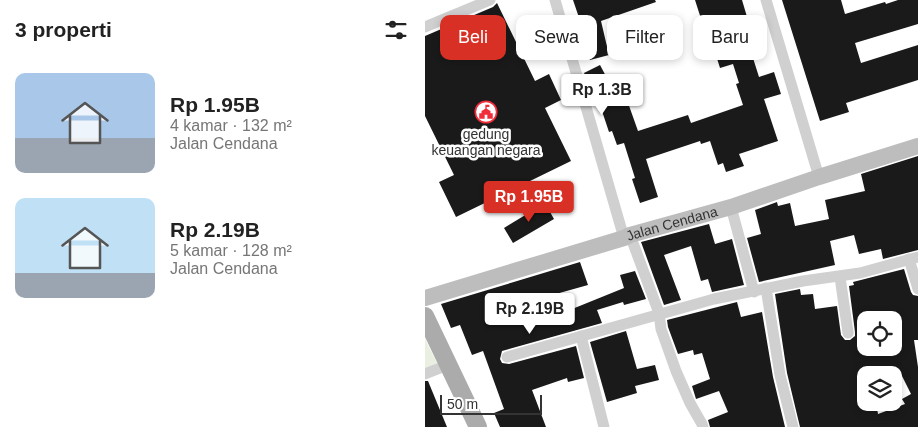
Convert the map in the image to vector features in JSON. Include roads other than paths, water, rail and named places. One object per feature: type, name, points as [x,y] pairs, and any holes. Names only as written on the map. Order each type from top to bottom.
[{"type":"main road","name":"Jalan Cendana","points":[[425,298],[731,207],[918,146]]},
{"type":"main road","points":[[425,316],[478,427]]},
{"type":"street","points":[[425,27],[490,0]]},
{"type":"street","points":[[555,0],[627,237],[659,313],[661,329],[673,362],[690,403],[703,427]]},
{"type":"street","points":[[766,0],[819,177]]},
{"type":"street","points":[[731,207],[760,290],[793,427]]},
{"type":"street","points":[[507,357],[714,299],[803,281],[861,274],[913,258],[918,289]]},
{"type":"street","points":[[840,277],[848,333]]},
{"type":"street","points":[[581,336],[604,427]]},
{"type":"street","points":[[425,374],[448,365]]},
{"type":"place","name":"gedung keuangan negara","points":[[486,112]]}]
